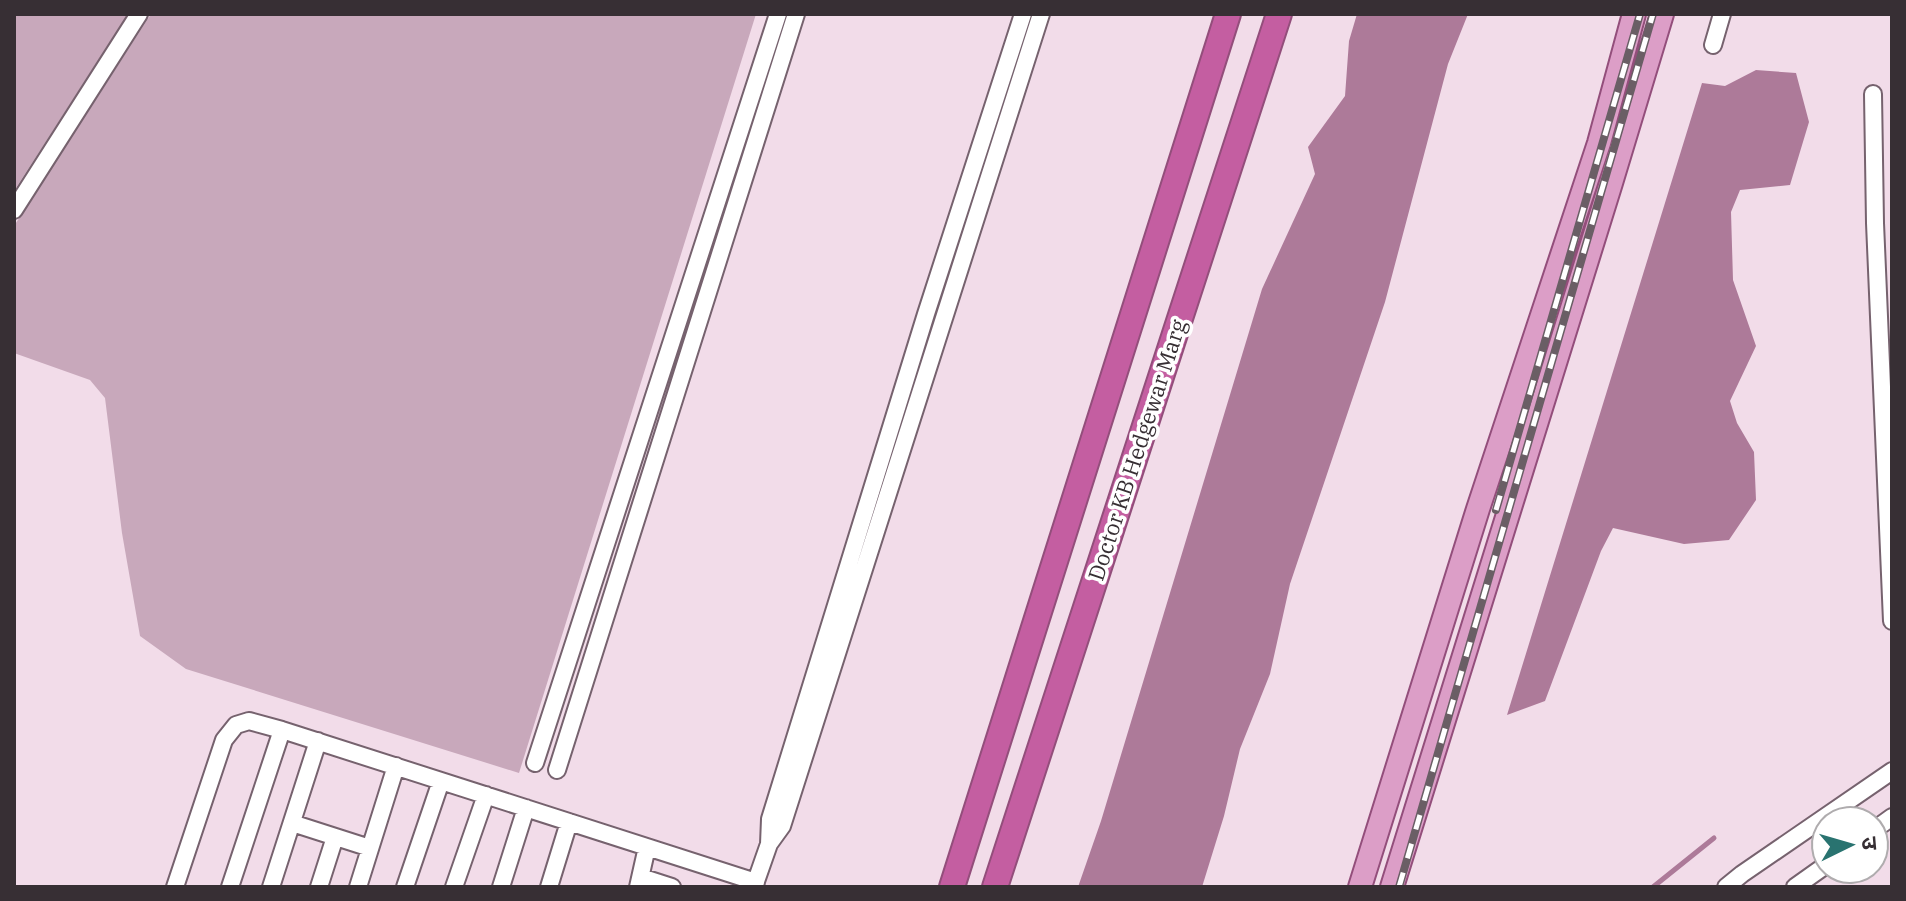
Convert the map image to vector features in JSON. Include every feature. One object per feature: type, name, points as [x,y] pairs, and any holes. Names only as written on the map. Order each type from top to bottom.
[{"type":"highway","name":"Doctor KB Hedgewar Marg","points":[[952,887],[1228,14]]},
{"type":"highway","name":"Doctor KB Hedgewar Marg","points":[[995,887],[1279,14]]},
{"type":"main road","points":[[1360,887],[1478,509],[1599,143],[1634,14]]},
{"type":"main road","points":[[1392,887],[1662,14]]},
{"type":"street","points":[[14,210],[139,14]]},
{"type":"street","points":[[535,763],[778,14]]},
{"type":"street","points":[[557,770],[796,14]]},
{"type":"street","points":[[769,844],[770,819],[926,314],[1023,14]]},
{"type":"street","points":[[175,887],[224,740],[236,725],[249,721],[755,884],[769,844],[782,826],[1041,14]]},
{"type":"street","points":[[1713,45],[1722,14]]},
{"type":"street","points":[[1873,94],[1875,223],[1889,476],[1892,621]]},
{"type":"street","points":[[230,887],[282,730]]},
{"type":"street","points":[[271,887],[318,741]]},
{"type":"street","points":[[358,887],[396,766]]},
{"type":"street","points":[[1726,887],[1892,771]]},
{"type":"street","points":[[405,887],[441,781]]},
{"type":"street","points":[[454,887],[486,795]]},
{"type":"street","points":[[501,887],[526,808]]},
{"type":"street","points":[[549,887],[569,822]]},
{"type":"street","points":[[292,823],[370,848]]},
{"type":"street","points":[[319,887],[335,837]]},
{"type":"street","points":[[647,847],[640,882],[672,887]]},
{"type":"shaded area","points":[[14,14],[128,14],[14,191]]},
{"type":"shaded area","points":[[151,14],[756,14],[519,773],[186,669],[140,636],[122,533],[105,398],[90,380],[14,353],[14,226]]},
{"type":"shaded area","points":[[1357,14],[1468,14],[1448,64],[1385,302],[1290,584],[1270,674],[1240,749],[1202,887],[1078,887],[1101,821],[1262,289],[1315,174],[1308,147],[1345,96],[1349,41]]},
{"type":"shaded area","points":[[1756,70],[1796,73],[1809,122],[1790,185],[1740,190],[1731,212],[1733,280],[1756,346],[1730,401],[1737,423],[1754,452],[1756,500],[1729,540],[1684,544],[1613,528],[1601,551],[1545,701],[1507,715],[1702,83],[1725,86]]},
{"type":"waterway","points":[[1653,887],[1714,838]]},
{"type":"railway","points":[[1496,510],[1640,14]]},
{"type":"railway","points":[[1399,887],[1653,14]]}]
